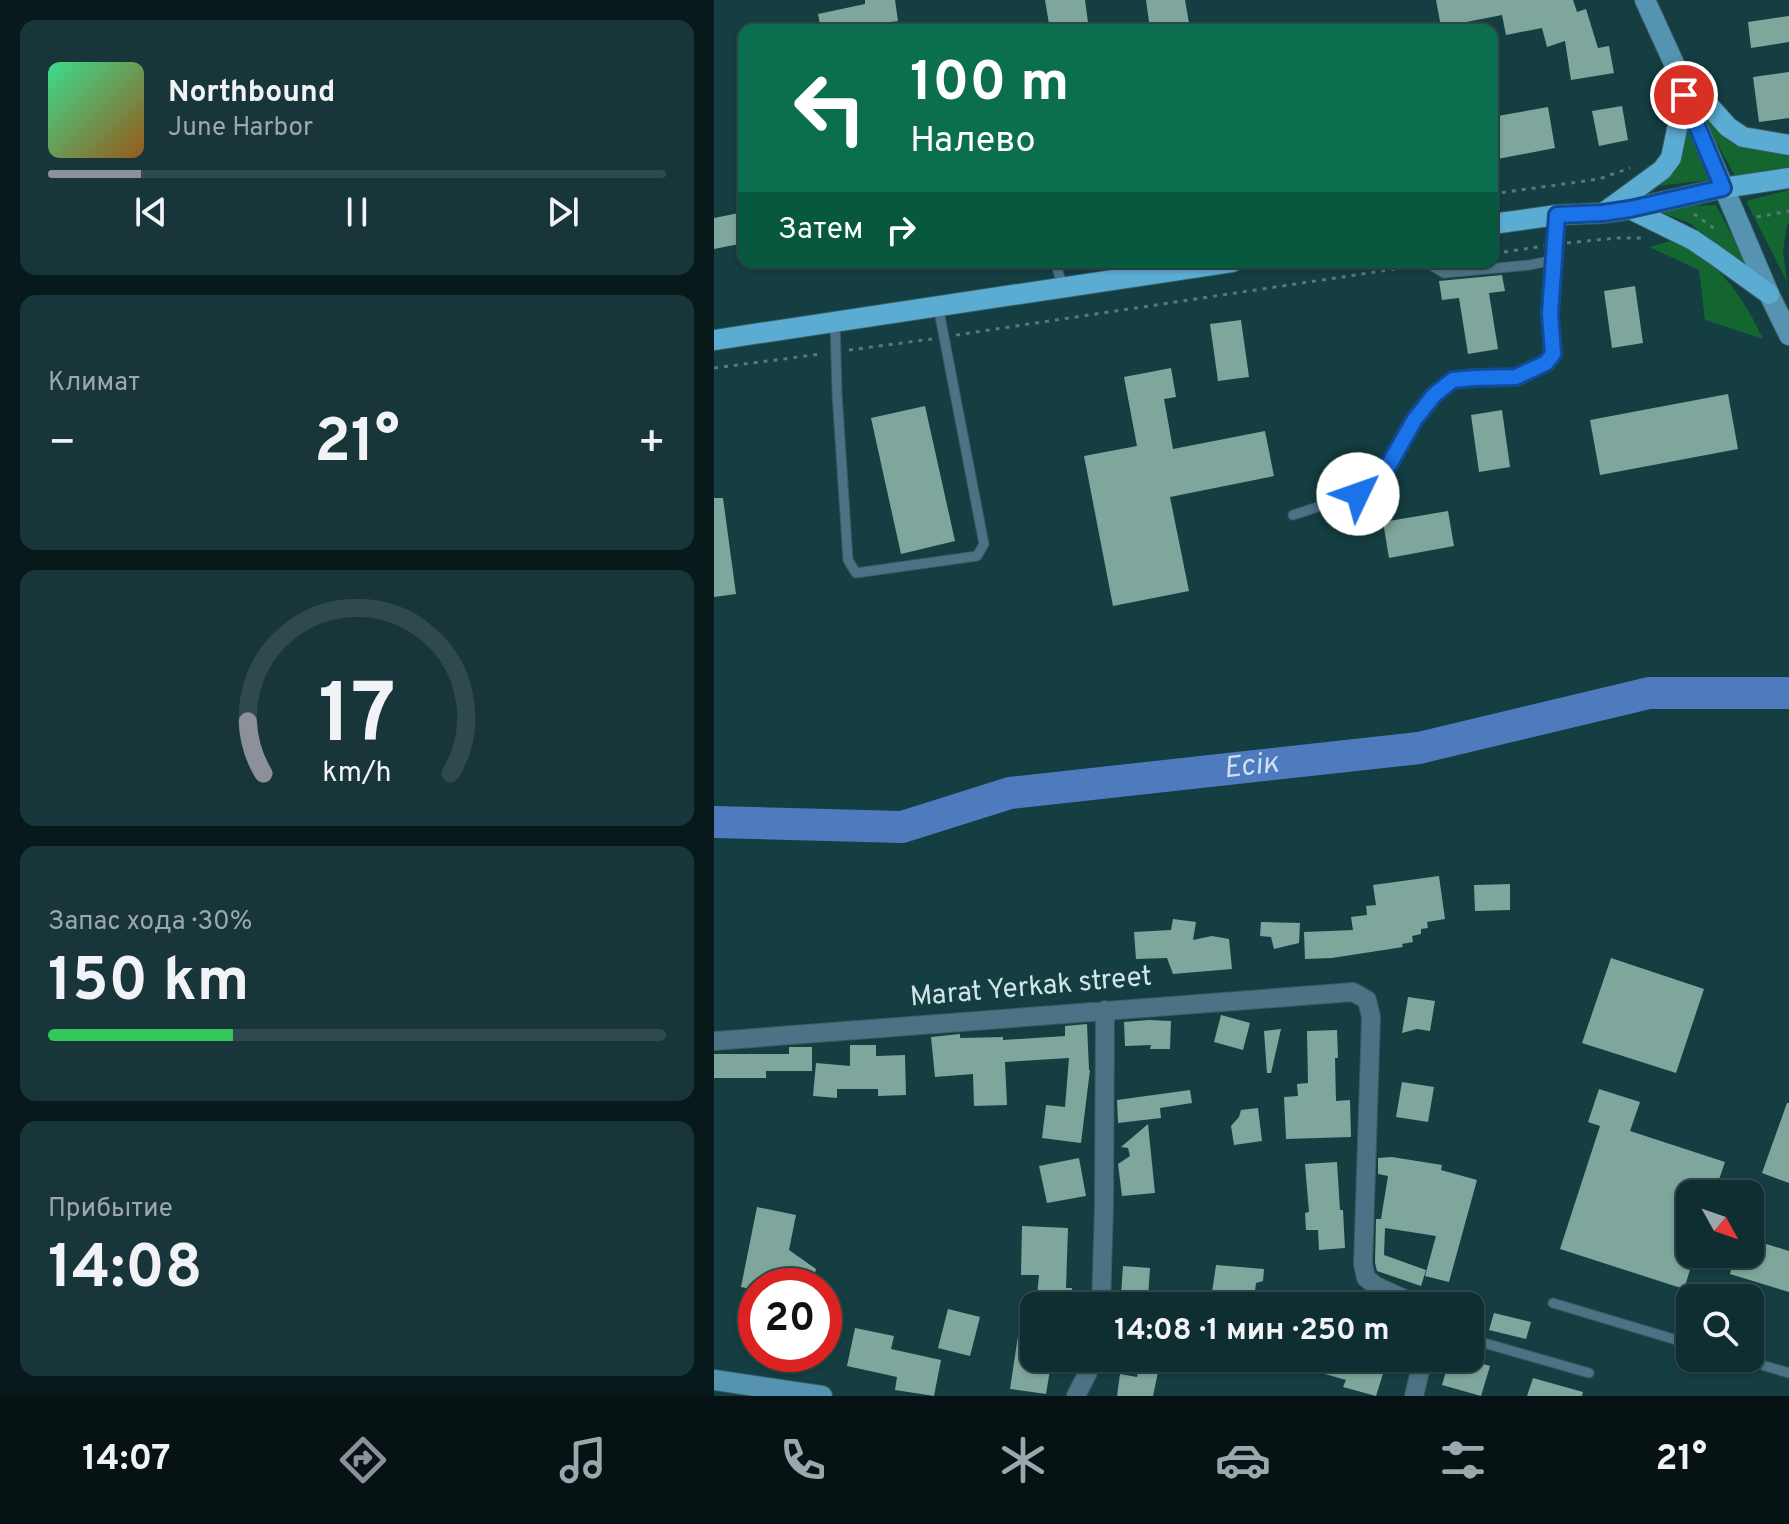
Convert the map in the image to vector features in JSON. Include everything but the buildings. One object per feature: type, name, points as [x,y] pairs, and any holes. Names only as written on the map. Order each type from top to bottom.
[{"type":"main road","points":[[1645,0],[1677,70],[1684,95],[1723,188],[1789,335]]},
{"type":"main road","points":[[1677,70],[1728,127],[1743,137],[1789,145]]},
{"type":"main road","points":[[1603,213],[1662,170],[1668,162],[1684,95]]},
{"type":"main road","points":[[1498,223],[1630,209],[1723,188],[1789,178]]},
{"type":"main road","points":[[1630,209],[1693,240],[1769,294]]},
{"type":"main road","points":[[714,340],[1191,268]]},
{"type":"main road","points":[[714,1380],[822,1396]]},
{"type":"street","name":"Marat Yerkak street","points":[[714,1041],[1353,992],[1367,1000],[1371,1017],[1363,1264],[1366,1278],[1389,1292]]},
{"type":"street","points":[[1101,1292],[1105,1010]]},
{"type":"street","points":[[1076,1396],[1088,1372]]},
{"type":"street","points":[[1414,1396],[1420,1372]]},
{"type":"lane","points":[[1293,515],[1358,494],[1382,477],[1415,419],[1434,395],[1453,380],[1516,377],[1546,363],[1553,354],[1550,314],[1557,215]]},
{"type":"lane","points":[[1498,268],[1553,260]]},
{"type":"lane","points":[[1057,268],[1063,287]]},
{"type":"lane","points":[[1436,268],[1444,273],[1498,268]]},
{"type":"lane","points":[[835,322],[848,560],[856,573],[977,556],[984,544],[938,306]]},
{"type":"lane","points":[[1553,1303],[1676,1340]]},
{"type":"lane","points":[[1484,1343],[1589,1373]]},
{"type":"lane","points":[[1764,1366],[1789,1373]]},
{"type":"path","points":[[1498,193],[1599,179],[1637,166]]},
{"type":"path","points":[[1754,218],[1789,211]]},
{"type":"path","points":[[1691,213],[1703,218],[1715,229],[1704,236]]},
{"type":"path","points":[[1498,253],[1617,238],[1652,238]]},
{"type":"path","points":[[714,368],[944,337],[1394,268]]},
{"type":"green space","points":[[1698,109],[1789,156],[1789,167],[1735,176]]},
{"type":"green space","points":[[1688,122],[1709,180],[1648,187],[1666,174],[1684,150]]},
{"type":"green space","points":[[1789,190],[1789,223],[1783,250],[1787,282],[1746,201]]},
{"type":"green space","points":[[1716,205],[1757,282],[1690,223],[1649,208]]},
{"type":"green space","points":[[1678,239],[1709,262],[1728,282],[1763,339],[1705,320],[1699,270],[1649,247]]},
{"type":"waterway","name":"Есік","points":[[714,822],[902,827],[1010,793],[1419,748],[1649,693],[1789,693]]},
{"type":"route","points":[[1358,494],[1382,477],[1415,419],[1434,395],[1453,380],[1516,377],[1535,370],[1553,354],[1550,314],[1557,215],[1630,209],[1723,188],[1684,95]]}]
